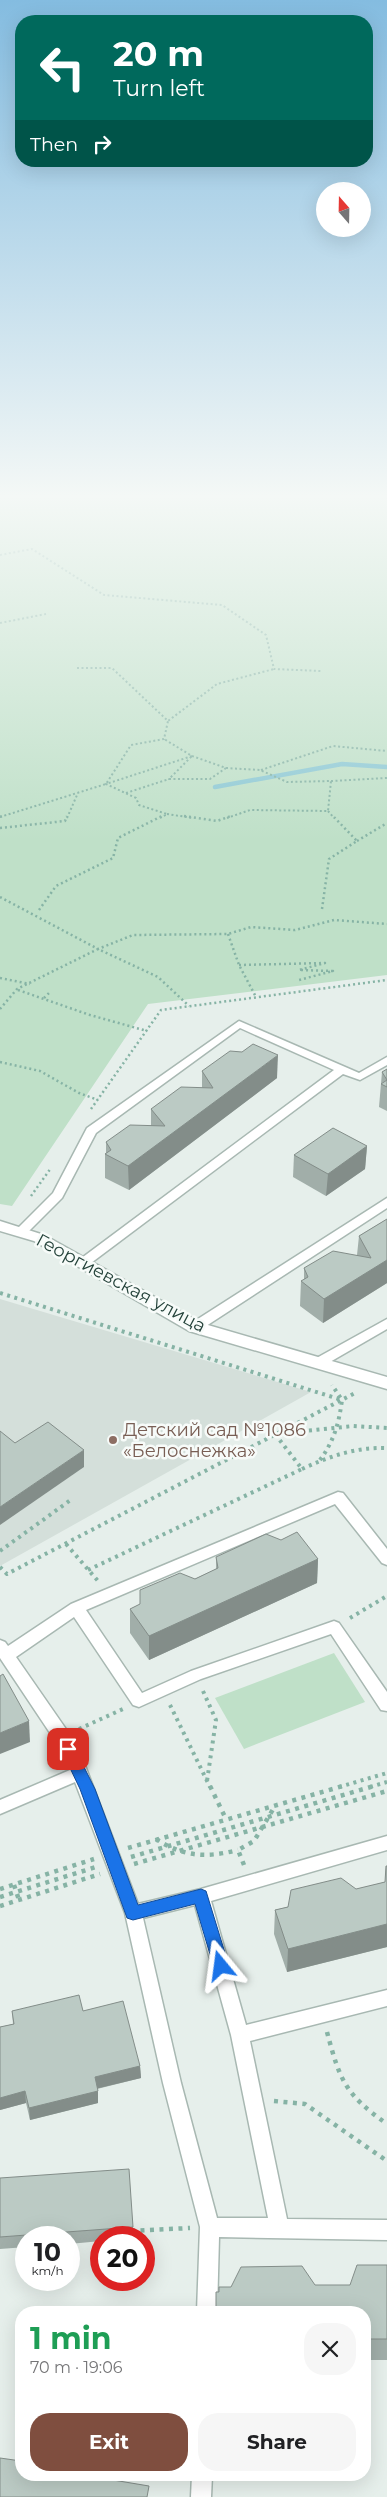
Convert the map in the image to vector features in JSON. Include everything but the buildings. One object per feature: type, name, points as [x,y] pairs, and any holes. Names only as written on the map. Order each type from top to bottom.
[{"type":"street","name":"Георгиевская улица","points":[[0,1226],[39,1238],[194,1327],[383,1382]]},
{"type":"lane","points":[[21,1232],[58,1195],[90,1132],[239,1024],[360,1077],[387,1060]]},
{"type":"lane","points":[[83,1263],[341,1070]]},
{"type":"lane","points":[[194,1327],[387,1202]]},
{"type":"lane","points":[[318,1363],[387,1323]]},
{"type":"lane","points":[[207,2306],[210,2227],[172,2083],[133,1913],[80,1773],[62,1737],[4,1651],[76,1608],[338,1497],[387,1559]]},
{"type":"lane","points":[[76,1608],[139,1702],[196,1675],[334,1627],[387,1704]]},
{"type":"lane","points":[[0,1807],[80,1773]]},
{"type":"lane","points":[[133,1913],[201,1896],[387,1843]]},
{"type":"lane","points":[[201,1896],[240,2035],[279,2228]]},
{"type":"lane","points":[[240,2035],[387,1998]]},
{"type":"lane","points":[[210,2227],[387,2230]]},
{"type":"lane","points":[[201,2497],[202,2481]]},
{"type":"path","points":[[227,609],[266,635],[274,669]]},
{"type":"path","points":[[0,623],[46,614]]},
{"type":"path","points":[[76,668],[112,668],[168,721]]},
{"type":"path","points":[[164,739],[168,721],[217,684],[274,669],[321,671]]},
{"type":"path","points":[[106,784],[131,745],[164,739],[192,756],[226,768],[260,770],[287,782],[387,778]]},
{"type":"path","points":[[260,770],[333,746],[387,751]]},
{"type":"path","points":[[168,779],[192,756]]},
{"type":"path","points":[[0,817],[78,794],[192,756]]},
{"type":"path","points":[[126,793],[168,779],[210,779],[226,768]]},
{"type":"path","points":[[328,811],[331,781]]},
{"type":"path","points":[[106,784],[136,798],[139,805],[167,814],[217,821],[250,810],[328,811],[357,841]]},
{"type":"path","points":[[0,828],[65,821],[78,794]]},
{"type":"path","points":[[39,910],[56,886],[113,858],[118,838],[167,814]]},
{"type":"path","points":[[322,909],[329,859],[387,823]]},
{"type":"path","points":[[0,897],[98,949],[158,977],[189,1006]]},
{"type":"path","points":[[0,1009],[18,989],[98,949],[133,935],[228,934],[250,927],[296,930],[334,920],[387,924]]},
{"type":"path","points":[[228,934],[239,965],[256,997]]},
{"type":"path","points":[[239,965],[325,963],[299,970],[333,971],[299,980]]},
{"type":"path","points":[[0,978],[30,984]]},
{"type":"path","points":[[18,989],[90,1015],[146,1030]]},
{"type":"path","points":[[43,998],[49,993]]},
{"type":"path","points":[[0,1062],[40,1071],[79,1093],[98,1100]]},
{"type":"path","points":[[0,1293],[342,1400]]},
{"type":"path","points":[[318,1363],[342,1400],[334,1442],[320,1460]]},
{"type":"path","points":[[0,1567],[7,1574],[275,1434],[342,1400],[383,1382]]},
{"type":"path","points":[[275,1434],[338,1427],[387,1428]]},
{"type":"path","points":[[275,1434],[302,1469]]},
{"type":"path","points":[[88,1570],[320,1460],[353,1449],[387,1448]]},
{"type":"path","points":[[0,1551],[72,1499]]},
{"type":"path","points":[[66,1544],[109,1594]]},
{"type":"path","points":[[334,1627],[387,1596]]},
{"type":"path","points":[[196,1675],[216,1720],[207,1781]]},
{"type":"path","points":[[163,1691],[226,1820]]},
{"type":"path","points":[[62,1737],[139,1702]]},
{"type":"path","points":[[0,1906],[114,1861],[156,1839],[387,1773]]},
{"type":"path","points":[[0,1898],[114,1861],[387,1782]]},
{"type":"path","points":[[0,1889],[114,1861],[176,1852],[387,1791]]},
{"type":"path","points":[[156,1839],[176,1852],[195,1857],[214,1856],[238,1850],[254,1841],[275,1806]]},
{"type":"path","points":[[238,1850],[251,1882]]},
{"type":"path","points":[[14,1885],[19,1900]]},
{"type":"path","points":[[322,2014],[338,2069],[346,2088],[364,2107],[387,2124]]},
{"type":"path","points":[[253,2099],[305,2104],[387,2161]]},
{"type":"path","points":[[155,2230],[210,2227]]},
{"type":"shaded area","name":"Детский сад №1086 «Белоснежка»","points":[[0,1299],[311,1392],[0,1566]]},
{"type":"green space","points":[[0,609],[387,609],[387,975],[148,1004],[12,1206],[0,1204]]},
{"type":"green space","points":[[334,1653],[365,1702],[244,1749],[215,1698]]},
{"type":"waterway","points":[[215,787],[342,764],[387,767]]},
{"type":"place","name":"Детский сад №1086 «Белоснежка»","points":[[113,1440]]},
{"type":"route","points":[[68,1749],[88,1789],[133,1913],[201,1896],[221,1966]]}]
